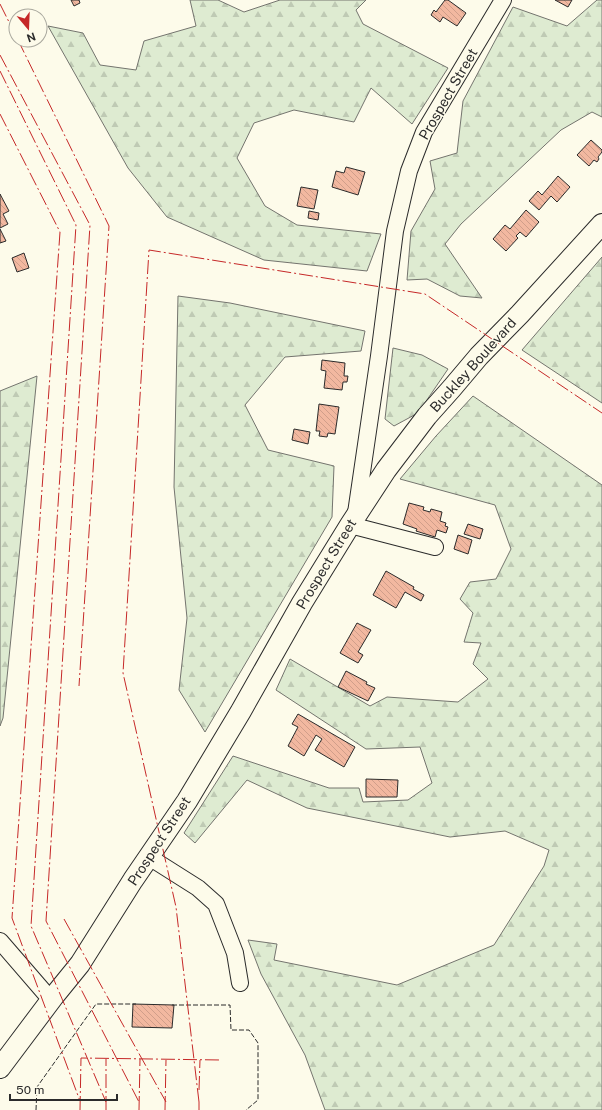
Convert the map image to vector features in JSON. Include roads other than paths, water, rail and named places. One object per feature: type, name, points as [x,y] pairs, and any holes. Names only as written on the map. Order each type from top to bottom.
[{"type":"main road","name":"Buckley Boulevard","points":[[353,520],[386,470],[427,416],[479,356],[520,314],[602,224]]},
{"type":"main road","name":"Prospect Street","points":[[0,1068],[80,964],[187,800],[241,711],[302,603],[353,520]]},
{"type":"street","name":"Prospect Street","points":[[353,520],[380,356],[395,231],[409,171],[424,132],[503,0]]},
{"type":"street","points":[[353,520],[435,547]]},
{"type":"street","points":[[149,857],[198,888],[216,904],[235,952],[240,983]]},
{"type":"street","points":[[0,941],[51,1000]]}]
